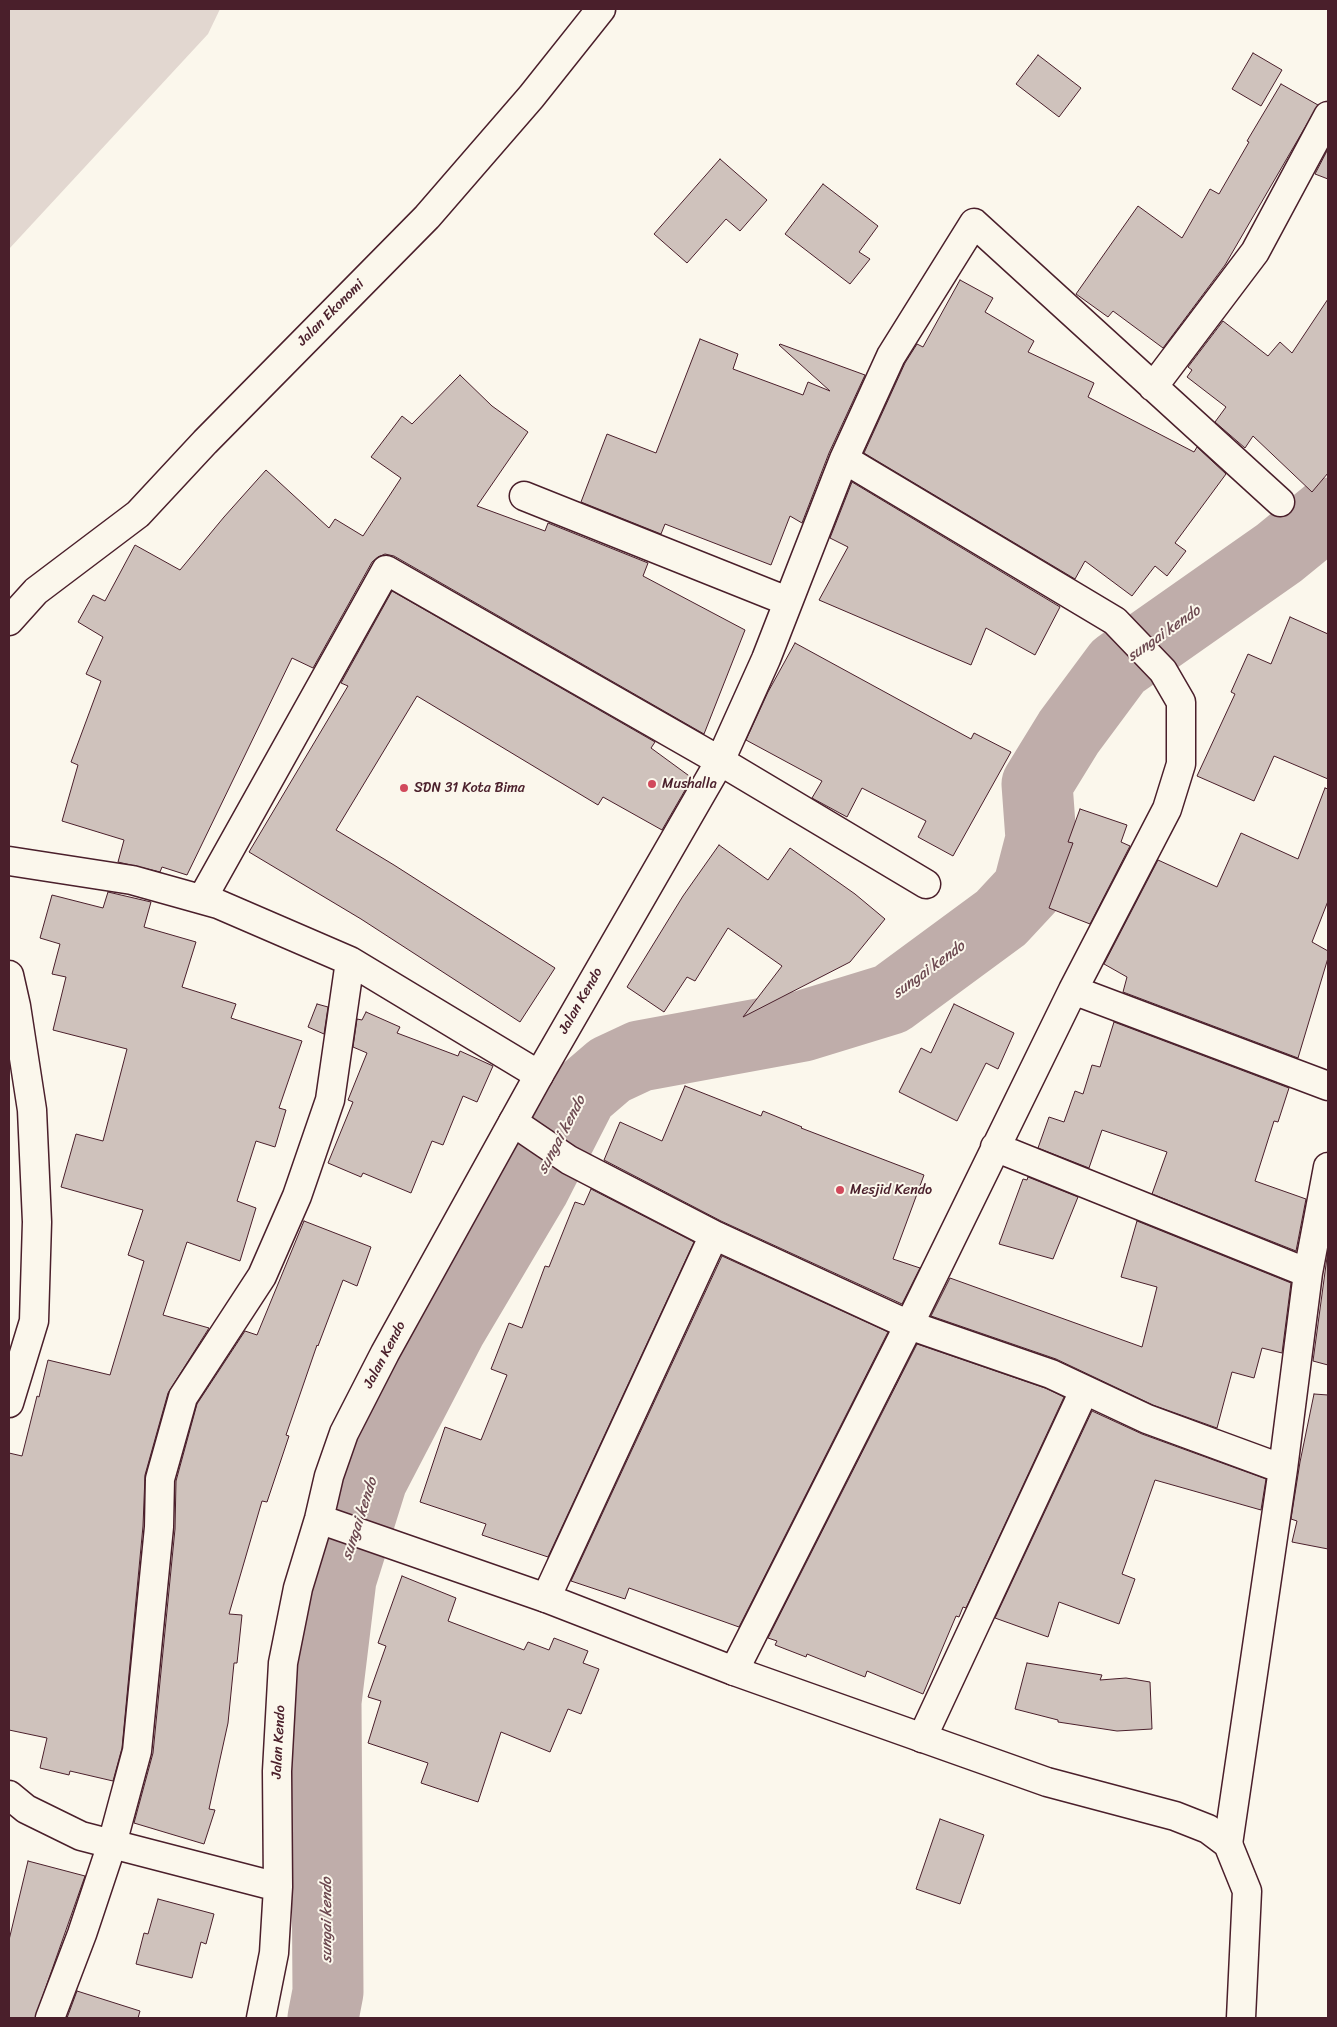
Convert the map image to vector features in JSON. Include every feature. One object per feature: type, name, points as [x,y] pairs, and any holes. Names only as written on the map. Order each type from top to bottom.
[{"type":"street","name":"Jalan Ekonomi","points":[[9,621],[36,591],[138,514],[205,442],[427,217],[531,97],[601,9]]},
{"type":"street","points":[[1280,502],[1153,387],[1255,252],[1328,116]]},
{"type":"street","name":"Jalan Kendo","points":[[261,2018],[274,1953],[278,1887],[277,1771],[283,1663],[298,1588],[329,1524],[329,1476],[344,1433],[385,1353],[539,1075],[720,760],[766,659],[787,601],[844,459],[890,356],[974,224],[1153,387]]},
{"type":"street","points":[[734,1671],[909,1325],[1073,990],[1167,809],[1181,764],[1181,702],[1163,671],[1115,622],[844,459]]},
{"type":"street","points":[[524,496],[787,601]]},
{"type":"street","points":[[202,899],[386,570],[720,760],[926,884]]},
{"type":"street","points":[[9,861],[132,880],[218,904],[350,961],[539,1075]]},
{"type":"street","points":[[50,2018],[82,1934],[112,1844],[137,1751],[159,1526],[160,1479],[183,1397],[262,1276],[297,1196],[330,1100],[350,961]]},
{"type":"street","points":[[9,975],[16,1006],[32,1110],[37,1222],[34,1321],[9,1403]]},
{"type":"street","points":[[1073,990],[1328,1086]]},
{"type":"street","points":[[513,1122],[566,1157],[714,1235],[909,1325],[1051,1374],[1084,1391],[1158,1423],[1283,1469]]},
{"type":"street","points":[[995,1148],[1308,1272]]},
{"type":"street","points":[[1218,1836],[1283,1469],[1308,1272],[1328,1167]]},
{"type":"street","points":[[546,1598],[714,1235]]},
{"type":"street","points":[[922,1738],[1084,1391]]},
{"type":"street","points":[[329,1524],[546,1598],[734,1671],[1047,1782],[1175,1816],[1218,1836],[1247,1891],[1241,2018]]},
{"type":"street","points":[[9,1795],[26,1809],[81,1836],[278,1887]]},
{"type":"shaded area","points":[[9,9],[220,9],[208,34],[9,249]]},
{"type":"building","points":[[1253,53],[1282,70],[1261,106],[1232,89]]},
{"type":"building","points":[[1038,55],[1081,88],[1059,117],[1016,84]]},
{"type":"building","points":[[1281,84],[1318,105],[1225,265],[1163,348],[1113,311],[1108,317],[1076,294],[1138,206],[1182,238],[1210,189],[1219,194],[1249,142],[1247,141]]},
{"type":"building","points":[[1328,149],[1328,179],[1315,174]]},
{"type":"building","points":[[720,159],[767,200],[740,231],[726,219],[687,263],[654,234]]},
{"type":"building","points":[[823,184],[878,226],[859,252],[870,259],[850,284],[785,234]]},
{"type":"building","points":[[960,280],[993,298],[985,312],[1034,341],[1028,352],[1094,383],[1088,397],[1194,452],[1197,447],[1226,474],[1175,543],[1186,551],[1167,576],[1155,566],[1132,596],[1085,561],[1075,579],[864,453],[905,363],[917,344],[923,347]]},
{"type":"building","points":[[1328,299],[1328,473],[1312,492],[1253,436],[1245,448],[1215,422],[1226,407],[1187,377],[1192,370],[1188,367],[1223,321],[1268,356],[1280,342],[1292,353]]},
{"type":"building","points":[[700,339],[738,354],[733,369],[803,395],[808,382],[830,391],[780,344],[865,375],[829,453],[802,523],[790,516],[771,565],[665,524],[661,534],[581,502],[607,434],[656,453]]},
{"type":"building","points":[[460,375],[492,406],[528,432],[477,506],[545,531],[548,523],[648,563],[643,576],[745,630],[704,734],[394,556],[385,554],[372,562],[313,668],[292,658],[187,875],[162,867],[160,872],[118,862],[124,840],[62,821],[78,765],[71,762],[101,681],[86,674],[103,637],[78,622],[93,595],[105,601],[135,545],[180,570],[266,470],[329,528],[335,519],[363,536],[401,478],[371,457],[402,416],[412,424]]},
{"type":"building","points":[[852,482],[1060,607],[1035,655],[986,628],[971,665],[819,600],[848,547],[830,538]]},
{"type":"building","points":[[392,591],[655,742],[651,748],[692,778],[662,830],[603,797],[598,805],[417,696],[336,830],[555,968],[520,1022],[361,919],[249,852],[348,686],[341,683]]},
{"type":"building","points":[[1290,617],[1328,634],[1328,779],[1274,756],[1254,801],[1197,776],[1235,694],[1231,692],[1248,654],[1271,664]]},
{"type":"building","points":[[795,643],[971,739],[974,733],[1011,752],[953,856],[918,837],[926,821],[862,788],[847,817],[812,798],[822,781],[746,740],[768,692]]},
{"type":"building","points":[[1325,788],[1328,789],[1328,901],[1312,942],[1328,951],[1328,958],[1298,1058],[1123,992],[1127,977],[1104,964],[1158,860],[1217,887],[1241,833],[1298,859]]},
{"type":"building","points":[[1080,809],[1127,825],[1121,842],[1130,846],[1090,924],[1049,908],[1073,843],[1068,842]]},
{"type":"building","points":[[719,845],[768,880],[790,848],[855,894],[885,919],[850,962],[743,1017],[782,966],[728,928],[695,981],[687,977],[664,1012],[627,987],[683,896]]},
{"type":"building","points":[[108,892],[151,902],[144,927],[196,942],[182,987],[236,1004],[231,1018],[302,1041],[279,1108],[286,1110],[275,1147],[256,1141],[237,1201],[256,1208],[240,1261],[187,1242],[163,1315],[209,1328],[168,1393],[145,1475],[143,1526],[122,1748],[113,1781],[70,1771],[69,1775],[40,1768],[47,1738],[9,1730],[9,1453],[22,1456],[48,1360],[110,1375],[144,1261],[128,1255],[143,1210],[61,1187],[76,1134],[103,1141],[127,1049],[53,1030],[66,977],[52,974],[60,944],[40,938],[52,895],[103,908]]},
{"type":"building","points":[[317,1004],[328,1007],[324,1034],[308,1027]]},
{"type":"building","points":[[954,1004],[1014,1033],[998,1069],[986,1063],[957,1121],[899,1092],[921,1048],[931,1053]]},
{"type":"building","points":[[366,1012],[400,1027],[397,1033],[458,1056],[460,1051],[493,1066],[477,1102],[463,1096],[443,1145],[432,1141],[411,1193],[363,1173],[361,1177],[328,1163],[353,1102],[348,1100],[367,1053],[353,1047],[357,1019],[362,1020]]},
{"type":"building","points":[[1114,1022],[1289,1088],[1278,1122],[1274,1121],[1255,1181],[1306,1199],[1296,1251],[1152,1194],[1167,1152],[1102,1130],[1089,1168],[1038,1148],[1049,1117],[1064,1122],[1075,1091],[1083,1094],[1092,1065],[1100,1067]]},
{"type":"building","points":[[685,1086],[761,1116],[763,1111],[801,1128],[924,1175],[893,1259],[920,1268],[902,1304],[721,1221],[604,1160],[620,1122],[662,1141]]},
{"type":"building","points":[[1028,1177],[1078,1197],[1053,1259],[999,1244],[1023,1179],[1027,1180]]},
{"type":"building","points":[[591,1189],[694,1242],[548,1557],[482,1535],[486,1524],[420,1502],[445,1427],[481,1440],[507,1375],[491,1369],[509,1323],[522,1328],[545,1266],[549,1267],[575,1202],[584,1205]]},
{"type":"building","points":[[304,1221],[371,1247],[357,1286],[343,1280],[317,1345],[286,1435],[289,1436],[267,1502],[262,1501],[229,1614],[242,1615],[237,1663],[234,1663],[228,1723],[209,1809],[215,1810],[204,1844],[134,1823],[153,1753],[175,1529],[176,1481],[197,1404],[245,1331],[257,1335]]},
{"type":"building","points":[[1137,1221],[1291,1283],[1282,1353],[1262,1348],[1254,1378],[1232,1372],[1217,1428],[1153,1405],[1056,1359],[931,1316],[950,1278],[1142,1347],[1157,1287],[1121,1277]]},
{"type":"building","points":[[1328,1250],[1328,1365],[1313,1361]]},
{"type":"building","points":[[722,1256],[888,1332],[739,1627],[629,1588],[625,1599],[571,1581]]},
{"type":"building","points":[[917,1344],[1045,1388],[1064,1397],[966,1608],[963,1607],[959,1617],[956,1616],[923,1694],[867,1671],[865,1677],[807,1654],[806,1657],[775,1645],[777,1641],[768,1638]]},
{"type":"building","points":[[1314,1394],[1328,1395],[1328,1549],[1292,1542],[1297,1521],[1291,1519]]},
{"type":"building","points":[[1092,1411],[1142,1434],[1266,1479],[1261,1510],[1155,1480],[1122,1574],[1135,1579],[1119,1624],[1059,1602],[1048,1637],[995,1618]]},
{"type":"building","points":[[402,1576],[456,1598],[448,1621],[524,1650],[528,1642],[549,1650],[554,1638],[588,1651],[583,1663],[599,1669],[581,1714],[568,1709],[550,1752],[501,1732],[478,1802],[421,1783],[428,1763],[368,1743],[381,1701],[368,1697],[386,1646],[378,1643]]},
{"type":"building","points":[[1027,1663],[1102,1675],[1100,1680],[1126,1678],[1150,1682],[1152,1729],[1117,1731],[1058,1722],[1058,1720],[1015,1709]]},
{"type":"building","points":[[940,1819],[984,1835],[960,1904],[916,1889]]},
{"type":"building","points":[[28,1861],[85,1876],[35,2018],[9,2018],[9,1940]]},
{"type":"building","points":[[158,1899],[214,1914],[206,1944],[201,1942],[192,1978],[136,1964],[144,1933],[148,1934]]},
{"type":"building","points":[[77,1991],[140,2011],[138,2018],[67,2018]]},
{"type":"waterway","name":"sungai kendo","points":[[323,2018],[328,1992],[326,1702],[341,1579],[372,1480],[451,1328],[534,1188],[582,1094],[610,1070],[640,1056],[803,1026],[891,999],[1001,918],[1028,889],[1041,839],[1037,784],[1069,732],[1118,666],[1279,553],[1328,513]]},
{"type":"place","name":"Mushalla","points":[[652,784]]},
{"type":"place","name":"SDN 31 Kota Bima","points":[[404,788]]},
{"type":"place","name":"Mesjid Kendo","points":[[840,1190]]}]
